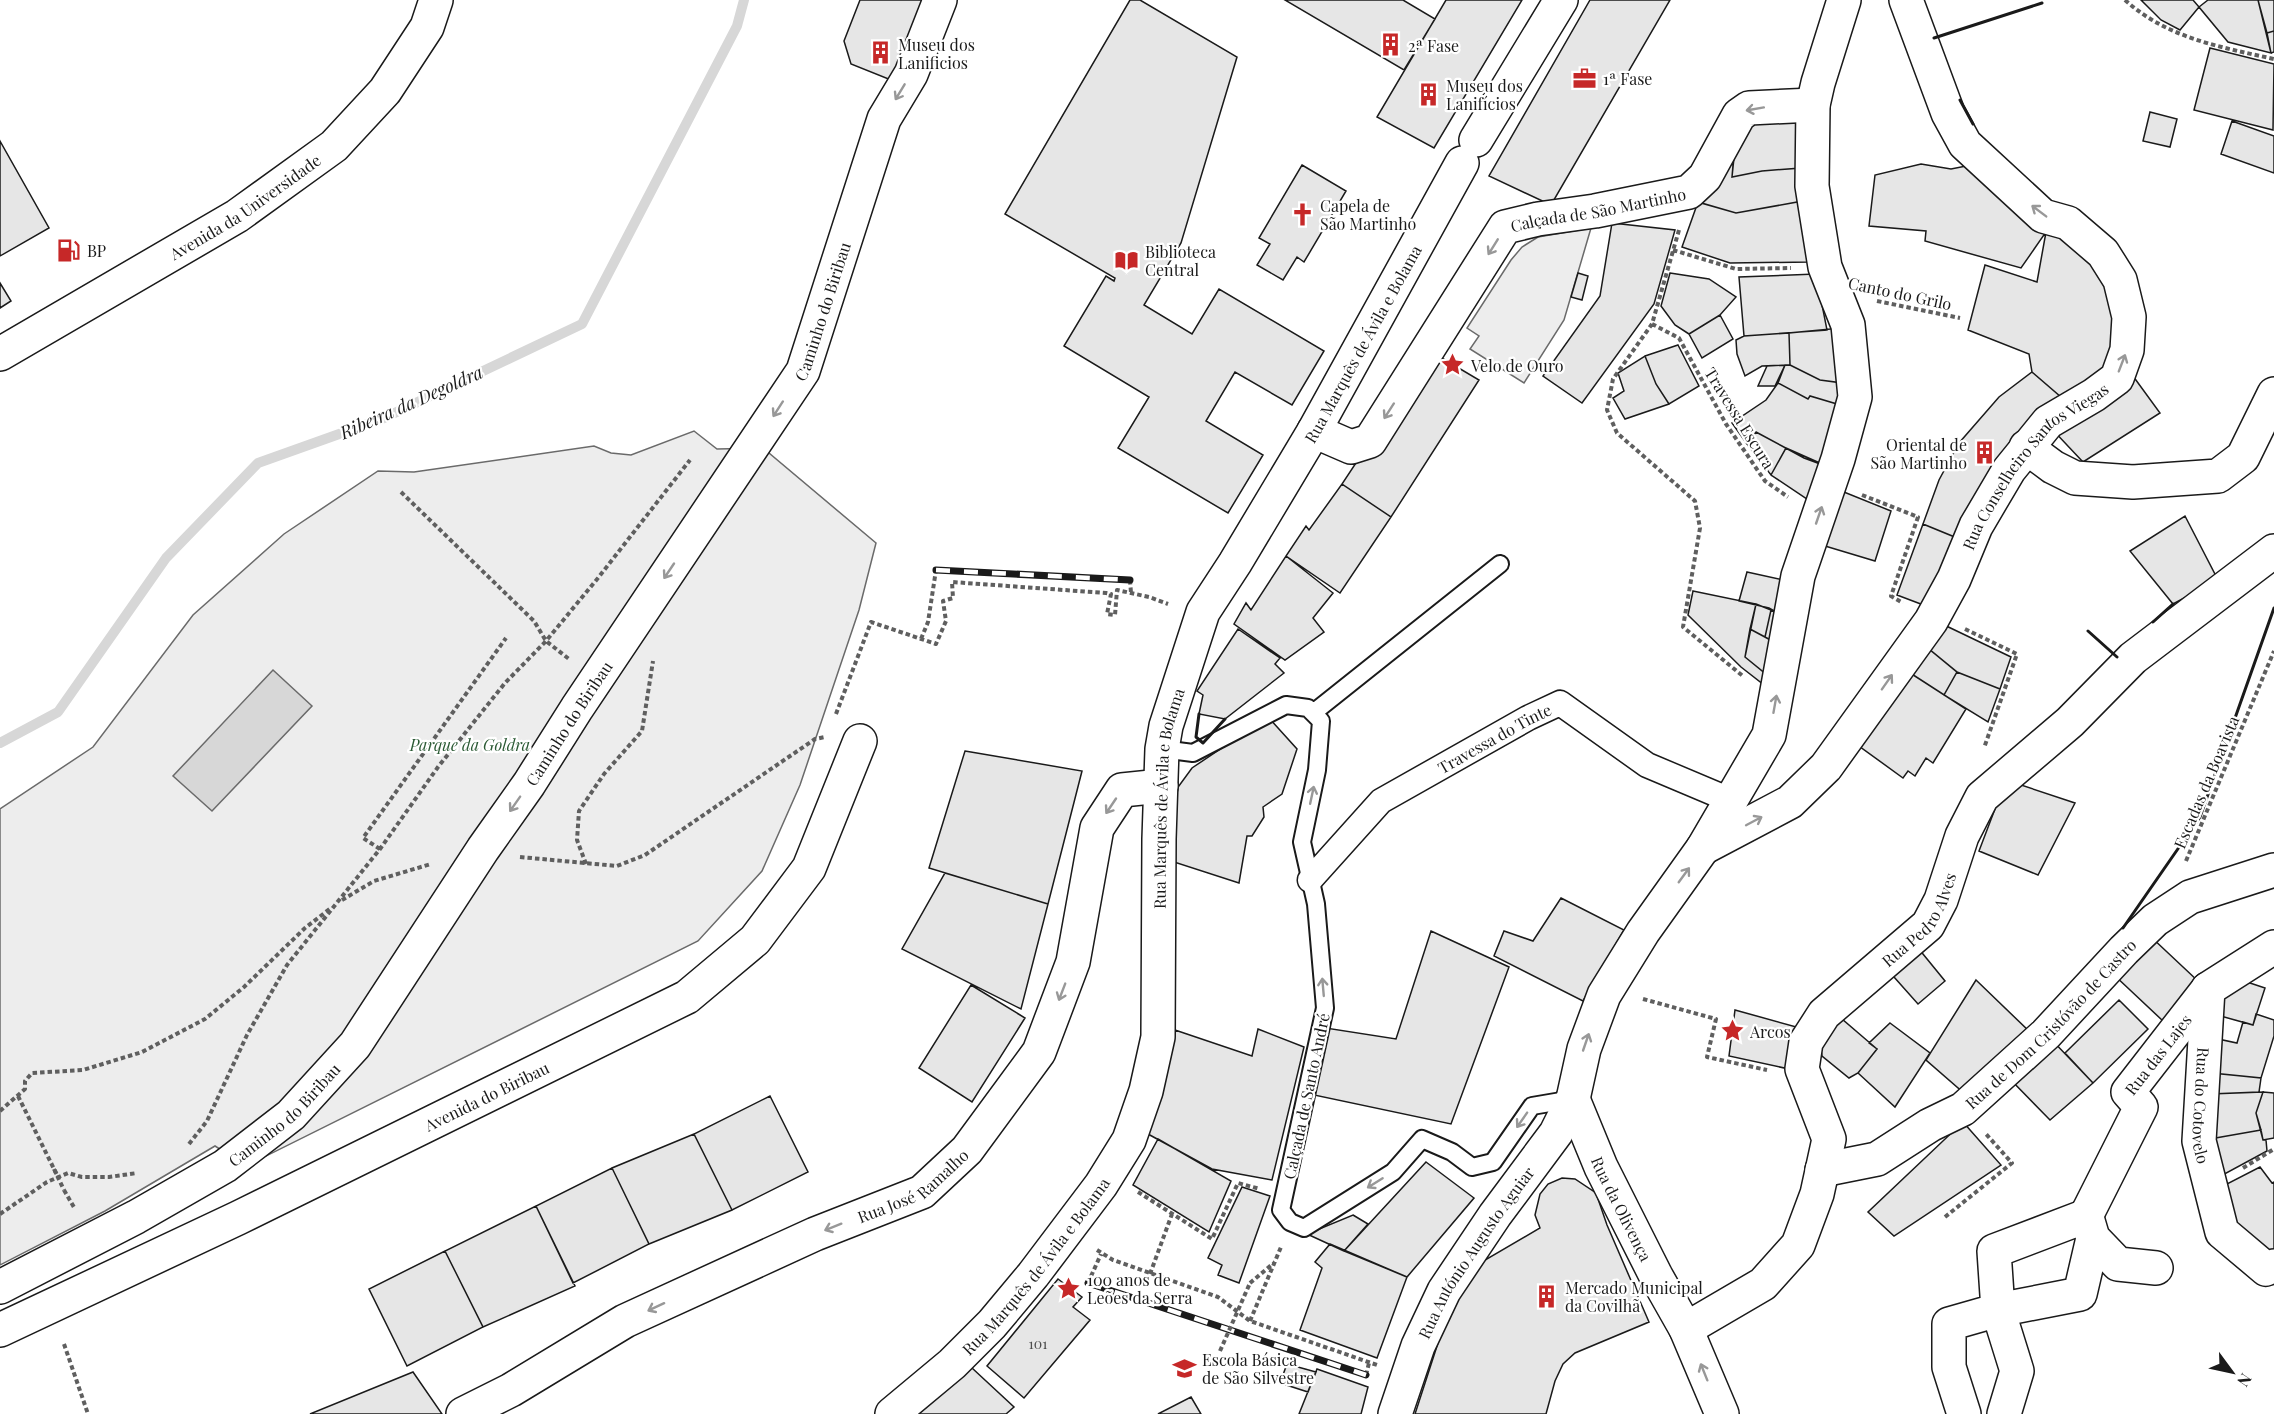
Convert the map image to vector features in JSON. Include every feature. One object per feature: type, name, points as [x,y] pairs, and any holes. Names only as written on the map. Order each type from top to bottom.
[{"type":"street","name":"Avenida da Universidade","points":[[0,354],[237,216],[334,146],[385,91],[427,27],[436,0]]},
{"type":"street","name":"Caminho do Biribau","points":[[0,1287],[136,1217],[225,1166],[291,1115],[355,1045],[803,371],[884,119],[911,74],[940,0]]},
{"type":"street","name":"Rua Marquês de Ávila e Bolama","points":[[892,1414],[952,1364],[992,1324],[1033,1275],[1094,1194],[1129,1140],[1146,1090],[1158,1037],[1162,749],[1166,726],[1203,612],[1314,431],[1469,152],[1561,0]]},
{"type":"street","name":"Rua António Augusto Aguiar","points":[[1395,1414],[1418,1346],[1444,1291],[1495,1215],[1556,1133],[1573,1099],[1584,1049],[1604,995],[1643,932],[1703,848],[1769,735],[1798,576],[1830,483],[1855,396],[1848,326],[1830,280],[1812,186],[1814,105],[1818,83],[1844,0]]},
{"type":"street","name":"Rua Conselheiro Santos Viegas","points":[[1703,848],[1790,802],[1826,767],[1932,618],[1954,579],[1976,526],[2009,470],[2048,422],[2094,396],[2117,378],[2127,350],[2129,317],[2120,280],[2103,253],[2068,223],[2043,216],[1965,144],[1948,113],[1906,0]]},
{"type":"street","name":"Calçada de São Martinho","points":[[1314,431],[1350,447],[1370,441],[1505,227],[1689,192],[1705,177],[1739,115],[1749,108],[1814,105]]},
{"type":"street","points":[[2026,447],[2053,467],[2075,478],[2133,482],[2218,476],[2242,457],[2274,394]]},
{"type":"street","name":"Rua Pedro Alves","points":[[1686,1329],[1763,1284],[1797,1245],[1817,1194],[1828,1139],[1802,1069],[1806,1042],[1824,1014],[1928,925],[1941,900],[1962,836],[1982,797],[2070,722],[2133,658],[2274,551]]},
{"type":"street","name":"Travessa do Tinte","points":[[1311,880],[1381,801],[1528,718],[1560,703],[1647,765],[1730,800]]},
{"type":"street","name":"Avenida do Biribau","points":[[0,1330],[238,1218],[687,997],[755,940],[809,868],[845,735]]},
{"type":"street","name":"Rua José Ramalho","points":[[463,1414],[511,1390],[625,1322],[815,1234],[922,1192],[967,1150],[1039,1052],[1073,962],[1097,828],[1122,790],[1161,786]]},
{"type":"street","name":"Rua de Dom Cristóvão de Castro","points":[[1822,1170],[1877,1159],[1930,1125],[1963,1109],[2046,1034],[2124,950],[2156,920],[2190,897],[2274,870]]},
{"type":"street","points":[[2208,989],[2274,947]]},
{"type":"street","name":"Rua das Lajes","points":[[2090,1227],[2141,1107],[2128,1092],[2208,989]]},
{"type":"street","name":"Rua do Cotovelo","points":[[2208,989],[2199,1141],[2222,1232],[2266,1269],[2274,1266]]},
{"type":"street","name":"Rua da Olivença","points":[[1573,1099],[1601,1167],[1656,1276],[1686,1329],[1722,1414]]},
{"type":"street","points":[[2090,1227],[2118,1264],[2156,1268]]},
{"type":"street","points":[[2004,1414],[2017,1371],[1998,1310],[1994,1251],[2090,1227]]},
{"type":"street","points":[[1964,1414],[1949,1367],[1949,1324],[1998,1310],[2079,1294],[2090,1227]]},
{"type":"lane","points":[[1162,749],[1193,753],[1286,705],[1308,708],[1313,713],[1500,564]]},
{"type":"lane","name":"Calçada de Santo André","points":[[1313,713],[1321,721],[1317,770],[1302,842],[1316,904],[1325,1008],[1281,1210],[1290,1222],[1304,1228],[1393,1172],[1422,1140],[1452,1152],[1472,1167],[1492,1162],[1532,1106],[1573,1099]]},
{"type":"path","points":[[2125,0],[2141,15],[2195,41],[2274,59]]},
{"type":"path","points":[[1689,192],[1652,324],[1613,379],[1607,410],[1617,433],[1695,501],[1700,528],[1683,627],[1775,702]]},
{"type":"path","name":"Canto do Grilo","points":[[1673,250],[1736,269],[1830,280],[1960,318]]},
{"type":"path","name":"Travessa Escura","points":[[1652,324],[1679,338],[1726,424],[1765,481],[1818,518]]},
{"type":"path","points":[[183,1152],[207,1121],[247,1035],[287,965],[380,849],[438,767],[598,578],[690,460]]},
{"type":"path","points":[[1830,483],[1918,518],[1892,596],[1932,618],[2017,654],[1976,770],[1996,784]]},
{"type":"path","points":[[401,492],[534,621],[546,641],[562,655]]},
{"type":"path","points":[[921,639],[928,622],[936,570]]},
{"type":"path","points":[[1130,580],[1131,593]]},
{"type":"path","points":[[834,719],[871,622],[936,645],[946,621],[943,601],[953,598],[952,582],[1111,594],[1107,614],[1115,615],[1117,590],[1149,597],[1177,607]]},
{"type":"path","points":[[380,849],[363,838],[506,638]]},
{"type":"path","name":"Escadas da Boavista","points":[[2182,867],[2193,846],[2274,651]]},
{"type":"path","points":[[586,864],[577,840],[579,811],[604,774],[642,731],[654,654]]},
{"type":"path","points":[[516,857],[617,866],[645,855],[815,739],[845,735]]},
{"type":"path","points":[[824,747],[828,737]]},
{"type":"path","points":[[0,1111],[24,1089],[24,1080],[32,1073],[83,1070],[142,1052],[206,1019],[244,987],[305,928],[338,902],[374,881],[442,860]]},
{"type":"path","points":[[1604,995],[1628,995],[1716,1019],[1707,1057],[1805,1079]]},
{"type":"path","points":[[18,1096],[58,1177]]},
{"type":"path","points":[[1945,1217],[2012,1163],[1963,1109]]},
{"type":"path","points":[[54,1169],[64,1190]]},
{"type":"path","points":[[0,1214],[24,1195],[68,1173],[82,1177],[109,1177],[144,1172]]},
{"type":"path","points":[[1136,1191],[1212,1239],[1238,1183],[1266,1190]]},
{"type":"path","points":[[1150,1274],[1173,1214]]},
{"type":"path","points":[[1250,1321],[1285,1238]]},
{"type":"path","points":[[1089,1245],[1101,1254],[1124,1264],[1218,1297],[1250,1321],[1367,1362],[1366,1375]]},
{"type":"path","points":[[1088,1283],[1101,1254]]},
{"type":"path","points":[[1220,1351],[1251,1283],[1275,1261]]},
{"type":"path","points":[[64,1344],[88,1414]]},
{"type":"shaded area","points":[[1591,228],[1564,320],[1524,383],[1470,349],[1479,336],[1467,328],[1522,247],[1538,237]]},
{"type":"shaded area","name":"Parque da Goldra","points":[[694,431],[717,449],[763,448],[876,543],[859,610],[800,785],[762,871],[698,941],[246,1166],[215,1146],[105,1211],[0,1265],[0,809],[93,747],[193,615],[284,534],[378,471],[414,472],[594,446],[611,453],[631,455]]},
{"type":"shaded area","points":[[273,670],[312,706],[212,811],[173,776]]},
{"type":"building","name":"Museu dos Lanificios","points":[[860,0],[934,0],[901,84],[851,64],[844,41]]},
{"type":"building","name":"Biblioteca Central","points":[[1130,0],[1140,0],[1237,57],[1181,243],[1144,305],[1192,334],[1219,289],[1324,351],[1292,405],[1235,372],[1206,421],[1263,455],[1228,513],[1118,448],[1149,397],[1064,346],[1106,276],[1114,281],[1115,278],[1005,214]]},
{"type":"building","name":"2ª Fase","points":[[1285,0],[1403,0],[1435,19],[1404,70]]},
{"type":"building","name":"Museu dos Lanifícios","points":[[1446,0],[1522,0],[1434,148],[1377,117]]},
{"type":"building","name":"1ª Fase","points":[[1590,0],[1670,0],[1551,205],[1489,176]]},
{"type":"building","points":[[2141,0],[2193,0],[2199,7],[2180,30],[2161,20]]},
{"type":"building","points":[[2208,0],[2258,0],[2271,53],[2228,42],[2199,7]]},
{"type":"building","points":[[2258,0],[2274,0],[2274,31],[2267,33]]},
{"type":"building","points":[[2274,31],[2274,52],[2271,53],[2267,33]]},
{"type":"building","points":[[2210,48],[2274,64],[2273,130],[2194,110]]},
{"type":"building","points":[[2150,112],[2177,119],[2170,147],[2143,141]]},
{"type":"building","points":[[1748,116],[1802,117],[1801,168],[1762,171],[1732,177],[1737,129]]},
{"type":"building","points":[[2232,121],[2274,136],[2274,173],[2221,154]]},
{"type":"building","points":[[0,141],[49,228],[0,256]]},
{"type":"building","points":[[1723,159],[1733,165],[1732,177],[1762,171],[1801,168],[1803,201],[1736,213],[1701,203]]},
{"type":"building","points":[[1921,164],[1951,169],[1966,166],[2046,232],[2021,268],[1925,241],[1926,231],[1869,226],[1875,175]]},
{"type":"building","name":"Capela de São Martinho","points":[[1302,165],[1346,191],[1304,262],[1297,257],[1283,280],[1257,265],[1270,244],[1259,238]]},
{"type":"building","points":[[1803,201],[1809,262],[1730,263],[1682,247],[1698,202],[1736,213]]},
{"type":"building","points":[[1612,223],[1675,230],[1654,304],[1582,403],[1543,376],[1600,296]]},
{"type":"building","points":[[2046,232],[2077,238],[2111,287],[2115,314],[2109,370],[2068,403],[2032,372],[2029,354],[1968,330],[1985,265],[2037,282]]},
{"type":"building","points":[[1578,273],[1588,276],[1582,300],[1571,297]]},
{"type":"building","points":[[1670,273],[1709,279],[1736,297],[1720,315],[1689,334],[1675,325],[1661,306]]},
{"type":"building","points":[[1816,274],[1827,330],[1744,336],[1739,277]]},
{"type":"building","points":[[0,283],[11,301],[0,308]]},
{"type":"building","points":[[1720,315],[1733,339],[1702,358],[1689,334]]},
{"type":"building","points":[[1841,328],[1850,384],[1820,380],[1790,365],[1789,333]]},
{"type":"building","points":[[1789,333],[1790,365],[1762,366],[1745,376],[1737,354],[1736,340],[1744,336]]},
{"type":"building","points":[[1678,345],[1699,386],[1669,404],[1656,384],[1645,356]]},
{"type":"building","points":[[1430,351],[1479,380],[1391,517],[1342,484]]},
{"type":"building","points":[[1645,356],[1656,384],[1669,404],[1625,419],[1613,398],[1624,391],[1618,373]]},
{"type":"building","points":[[1785,365],[1790,365],[1820,380],[1850,384],[1847,407],[1810,396],[1808,399],[1778,383]]},
{"type":"building","points":[[1785,365],[1775,386],[1758,386],[1767,366]]},
{"type":"building","name":"Oriental de São Martinho","points":[[2032,372],[2068,403],[1962,540],[1923,524],[1939,480],[1959,443],[1999,397]]},
{"type":"building","points":[[2133,376],[2160,413],[2083,462],[2050,427]]},
{"type":"building","points":[[1778,383],[1808,399],[1810,396],[1847,407],[1831,468],[1804,458],[1756,432],[1747,444],[1732,423],[1766,400]]},
{"type":"building","points":[[1756,432],[1786,448],[1771,475],[1747,444]]},
{"type":"building","points":[[1786,448],[1831,468],[1816,505],[1771,475]]},
{"type":"building","points":[[1342,484],[1391,517],[1340,593],[1286,556],[1306,526],[1309,530]]},
{"type":"building","points":[[1834,488],[1891,511],[1875,561],[1815,543]]},
{"type":"building","points":[[2185,516],[2218,580],[2173,604],[2130,551]]},
{"type":"building","points":[[1923,524],[1962,540],[1934,609],[1897,595]]},
{"type":"building","points":[[1286,556],[1333,593],[1313,618],[1324,632],[1285,660],[1234,624],[1246,603],[1251,610]]},
{"type":"building","points":[[1747,572],[1792,582],[1789,619],[1769,608],[1739,601]]},
{"type":"building","points":[[1693,591],[1756,604],[1745,657],[1772,679],[1768,688],[1741,667],[1688,615]]},
{"type":"building","points":[[1756,604],[1771,610],[1765,637],[1750,629]]},
{"type":"building","points":[[1771,610],[1789,619],[1776,643],[1765,637]]},
{"type":"building","points":[[1938,622],[2011,657],[2000,689],[1957,672],[1923,644]]},
{"type":"building","points":[[1238,629],[1280,658],[1275,664],[1284,673],[1225,719],[1199,714],[1203,695],[1197,691]]},
{"type":"building","points":[[1750,629],[1776,643],[1767,675],[1745,657]]},
{"type":"building","points":[[1923,644],[1957,672],[1944,695],[1904,669]]},
{"type":"building","points":[[1904,669],[1966,709],[1933,763],[1926,758],[1915,776],[1908,771],[1903,778],[1852,741]]},
{"type":"building","points":[[1957,672],[2000,689],[1988,722],[1944,695]]},
{"type":"building","points":[[1268,717],[1297,749],[1282,794],[1263,807],[1264,817],[1252,836],[1247,836],[1239,883],[1174,862],[1173,794],[1192,768]]},
{"type":"building","points":[[965,751],[1082,771],[1048,904],[929,868]]},
{"type":"building","points":[[2006,780],[2075,803],[2038,875],[1979,851]]},
{"type":"building","points":[[945,873],[1048,904],[1021,1009],[902,949]]},
{"type":"building","points":[[1561,898],[1624,930],[1583,1001],[1494,956],[1504,931],[1533,941]]},
{"type":"building","points":[[1431,931],[1509,967],[1451,1124],[1314,1095],[1326,1028],[1396,1039]]},
{"type":"building","points":[[2150,936],[2199,982],[2163,1021],[2113,974]]},
{"type":"building","points":[[1914,943],[1945,981],[1918,1004],[1886,968]]},
{"type":"building","points":[[2232,977],[2265,988],[2253,1025],[2217,1015]]},
{"type":"building","points":[[1976,980],[2032,1034],[1965,1094],[1926,1060]]},
{"type":"building","points":[[971,985],[1025,1018],[972,1102],[919,1068]]},
{"type":"building","points":[[2119,1000],[2148,1029],[2093,1083],[2065,1053]]},
{"type":"building","points":[[1735,1010],[1800,1028],[1789,1069],[1729,1056]]},
{"type":"building","points":[[1835,1013],[1877,1049],[1858,1073],[1849,1078],[1822,1056],[1818,1031]]},
{"type":"building","points":[[2256,1014],[2274,1020],[2274,1036],[2261,1078],[2212,1073],[2218,1039],[2237,1043],[2243,1022],[2253,1025]]},
{"type":"building","points":[[1890,1023],[1930,1053],[1895,1107],[1858,1073],[1877,1049],[1869,1043]]},
{"type":"building","points":[[1258,1029],[1304,1047],[1272,1180],[1212,1169],[1148,1134],[1175,1030],[1252,1056]]},
{"type":"building","points":[[2049,1037],[2093,1083],[2050,1120],[2008,1077]]},
{"type":"building","points":[[2212,1073],[2261,1078],[2259,1092],[2210,1094]]},
{"type":"building","points":[[2263,1092],[2274,1093],[2274,1138],[2263,1140],[2256,1113]]},
{"type":"building","points":[[2263,1092],[2256,1113],[2261,1130],[2204,1140],[2210,1094]]},
{"type":"building","points":[[770,1096],[808,1172],[732,1210],[694,1134]]},
{"type":"building","points":[[1963,1122],[2001,1165],[1894,1236],[1868,1212]]},
{"type":"building","points":[[2261,1130],[2263,1140],[2266,1140],[2267,1151],[2219,1177],[2204,1140]]},
{"type":"building","points":[[694,1134],[732,1210],[649,1244],[612,1168]]},
{"type":"building","points":[[1158,1139],[1231,1181],[1209,1232],[1133,1185]]},
{"type":"building","points":[[1426,1162],[1474,1198],[1407,1277],[1344,1251]]},
{"type":"building","points":[[2260,1167],[2272,1183],[2274,1182],[2274,1257],[2232,1221],[2219,1188]]},
{"type":"building","points":[[612,1168],[649,1244],[573,1283],[536,1206]]},
{"type":"building","name":"Mercado Municipal da Covilhã","points":[[1562,1178],[1575,1179],[1596,1193],[1607,1225],[1649,1322],[1575,1353],[1563,1364],[1555,1381],[1546,1414],[1415,1414],[1449,1309],[1464,1282],[1485,1260],[1540,1228],[1535,1215],[1540,1194],[1548,1184]]},
{"type":"building","points":[[1242,1187],[1270,1196],[1239,1283],[1218,1275],[1222,1265],[1208,1258]]},
{"type":"building","points":[[536,1206],[575,1286],[483,1327],[445,1251]]},
{"type":"building","points":[[1353,1215],[1368,1224],[1344,1251],[1307,1234]]},
{"type":"building","points":[[1330,1244],[1407,1277],[1377,1358],[1300,1330],[1322,1268],[1315,1262]]},
{"type":"building","points":[[445,1251],[483,1327],[407,1366],[369,1289]]},
{"type":"building","points":[[1058,1279],[1082,1297],[1073,1307],[1090,1320],[1024,1398],[987,1366]]},
{"type":"building","points":[[1287,1364],[1316,1372],[1308,1392],[1280,1383]]},
{"type":"building","points":[[972,1368],[1014,1407],[1006,1414],[918,1414]]},
{"type":"building","points":[[1317,1369],[1368,1387],[1361,1414],[1299,1414]]},
{"type":"building","points":[[413,1372],[442,1414],[310,1414]]},
{"type":"building","points":[[1191,1397],[1201,1414],[1158,1414]]},
{"type":"waterway","name":"Ribeira da Degoldra","points":[[0,743],[58,712],[166,558],[258,463],[384,418],[582,324],[737,26],[744,0]]},
{"type":"railway","points":[[936,570],[1130,580]]},
{"type":"railway","points":[[1088,1283],[1366,1375]]},
{"type":"wall","points":[[1934,38],[2042,3]]},
{"type":"wall","points":[[1960,100],[1973,124]]},
{"type":"wall","points":[[2153,622],[2173,604]]},
{"type":"wall","points":[[2123,928],[2200,817],[2274,608]]},
{"type":"wall","points":[[2088,631],[2117,657]]},
{"type":"wall","points":[[1199,714],[1196,737],[1203,743],[1225,719]]},
{"type":"place","name":"2ª Fase","points":[[1390,45]]},
{"type":"place","name":"Museu dos Lanificios","points":[[880,53]]},
{"type":"place","name":"1ª Fase","points":[[1585,78]]},
{"type":"place","name":"Museu dos Lanifícios","points":[[1428,94]]},
{"type":"place","name":"Capela de São Martinho","points":[[1302,214]]},
{"type":"place","name":"BP","points":[[69,250]]},
{"type":"place","name":"Biblioteca Central","points":[[1127,260]]},
{"type":"place","name":"Velo de Ouro","points":[[1453,365]]},
{"type":"place","name":"Oriental de São Martinho","points":[[1985,453]]},
{"type":"place","name":"Arcos","points":[[1732,1031]]},
{"type":"place","name":"100 anos de Leões da Serra","points":[[1069,1288]]},
{"type":"place","name":"Mercado Municipal da Covilhã","points":[[1547,1296]]},
{"type":"place","name":"Escola Básica de São Silvestre","points":[[1184,1368]]}]
